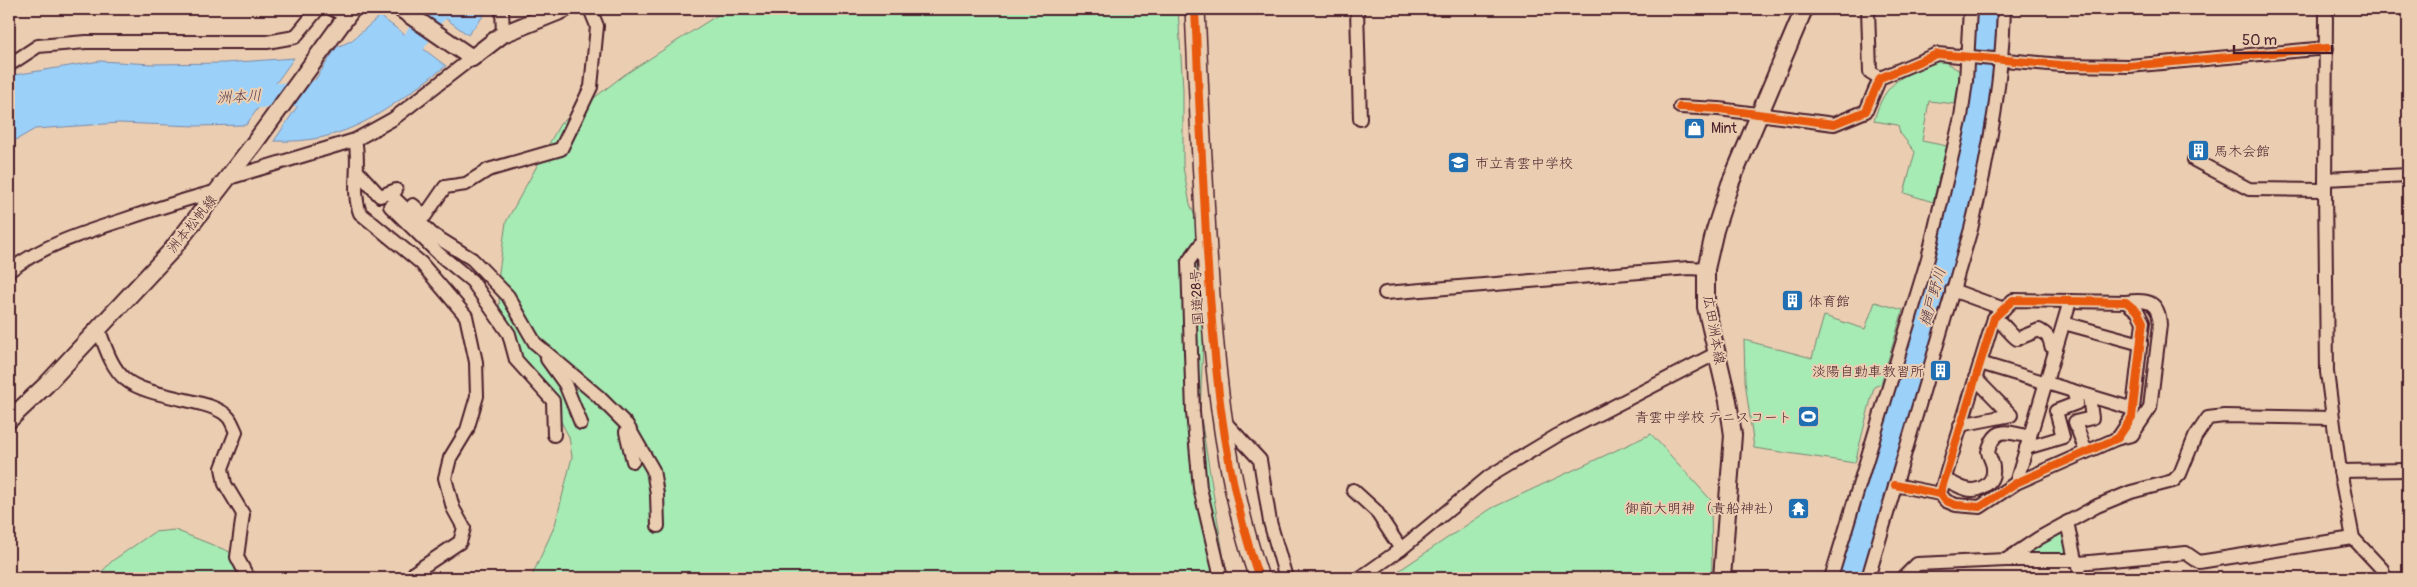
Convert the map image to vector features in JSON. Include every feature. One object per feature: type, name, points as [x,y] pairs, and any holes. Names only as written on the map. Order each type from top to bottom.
[{"type":"highway","name":"国道28号","points":[[1195,9],[1212,344],[1221,418],[1232,484],[1259,578]]},
{"type":"main road","points":[[401,9],[467,56],[504,34],[565,9]]},
{"type":"main road","name":"広田洲本線","points":[[1722,578],[1733,435],[1728,401],[1706,307],[1706,269],[1714,230],[1730,184],[1804,9]]},
{"type":"main road","name":"洲本松帆線","points":[[9,420],[46,385],[98,328],[142,284],[229,178],[333,34],[344,11]]},
{"type":"street","points":[[9,64],[38,46],[86,42],[267,42],[295,37],[318,9]]},
{"type":"street","points":[[502,9],[504,34]]},
{"type":"street","points":[[384,195],[396,190],[425,216],[445,187],[466,184],[488,170],[561,148],[591,87],[597,26],[590,9]]},
{"type":"street","points":[[1357,9],[1360,119]]},
{"type":"street","points":[[1868,9],[1870,72],[1880,78]]},
{"type":"street","points":[[1831,578],[1928,258],[1961,116],[1966,81],[1970,9]]},
{"type":"street","points":[[1868,578],[1982,182],[2002,58],[2004,9]]},
{"type":"street","points":[[2326,9],[2327,372],[2340,470],[2353,538],[2382,569],[2385,578]]},
{"type":"street","points":[[1680,107],[1761,114],[1834,124],[1866,111],[1880,78],[1937,54],[2002,58],[2061,65],[2129,66],[2327,48]]},
{"type":"street","points":[[229,178],[355,140],[393,120],[467,56]]},
{"type":"street","points":[[355,140],[358,154],[356,202],[360,213],[421,263],[466,316],[476,362],[477,396],[467,430],[450,458],[445,478],[453,508],[464,528],[460,542],[415,572],[410,578]]},
{"type":"street","points":[[2194,160],[2249,190],[2325,185],[2408,175]]},
{"type":"street","points":[[358,172],[432,234],[472,259],[508,296],[535,343],[565,384],[581,423]]},
{"type":"street","points":[[9,271],[28,256],[75,235],[186,199],[218,191]]},
{"type":"street","points":[[384,195],[439,254],[472,281],[510,334],[516,360],[553,401],[554,436]]},
{"type":"street","points":[[1206,237],[1188,262],[1193,412],[1200,488],[1221,578]]},
{"type":"street","points":[[1385,293],[1688,268],[1706,269]]},
{"type":"street","points":[[1952,290],[2004,309]]},
{"type":"street","points":[[1895,485],[1940,494],[1946,501],[1956,505],[1980,507],[2016,484],[2115,439],[2132,435],[2150,408],[2160,325],[2160,313],[2154,305],[2142,300],[2126,302],[2013,300],[1994,318],[1940,494]]},
{"type":"street","points":[[2016,484],[2070,301]]},
{"type":"street","points":[[2115,439],[2132,417],[2143,322],[2138,312],[2126,302]]},
{"type":"street","points":[[1994,318],[2003,323],[2017,339],[2039,330],[2046,333],[2050,338],[2052,346],[2056,348]]},
{"type":"street","points":[[2064,323],[2141,344]]},
{"type":"street","points":[[98,328],[110,358],[125,378],[149,392],[218,410],[229,418],[236,432],[222,468],[225,484],[243,514],[237,557],[248,578]]},
{"type":"street","points":[[535,343],[598,396],[627,425],[653,470],[657,494],[658,526]]},
{"type":"street","points":[[1360,578],[1401,549],[1490,476],[1558,435],[1717,353]]},
{"type":"street","points":[[1980,364],[2133,409]]},
{"type":"street","points":[[1960,425],[2012,415],[1975,378]]},
{"type":"street","points":[[1944,481],[1955,482],[1964,489],[1975,491],[1981,489],[1991,476],[1993,468],[1988,452],[1994,438],[2000,432],[2010,431],[2028,442],[2063,437],[2056,411],[2077,403],[2073,392]]},
{"type":"street","points":[[2086,452],[2075,422],[2092,418],[2089,396]]},
{"type":"street","points":[[2006,560],[2067,522],[2116,498],[2173,481],[2180,474],[2196,437],[2208,418],[2224,416],[2332,418]]},
{"type":"street","points":[[1221,418],[1260,460],[1270,522],[1286,578]]},
{"type":"street","points":[[622,420],[633,461]]},
{"type":"street","points":[[2340,470],[2408,470]]},
{"type":"street","points":[[1353,490],[1376,510],[1401,549]]},
{"type":"street","points":[[2067,522],[2080,578]]},
{"type":"street","points":[[1903,578],[1917,564],[2006,560],[2077,562],[2186,554],[2199,562],[2353,538]]},
{"type":"green space","points":[[727,9],[1178,9],[1183,89],[1183,167],[1190,204],[1201,231],[1206,277],[1200,412],[1227,578],[531,578],[555,525],[572,457],[569,437],[557,414],[514,354],[500,316],[498,279],[506,222],[560,124],[624,75]]},
{"type":"green space","points":[[1941,60],[1960,71],[1955,104],[1929,101],[1922,141],[1947,146],[1933,202],[1904,193],[1915,152],[1900,133],[1898,125],[1874,121],[1884,96],[1890,87],[1906,75]]},
{"type":"green space","points":[[1875,302],[1903,310],[1881,384],[1874,387],[1855,463],[1754,448],[1745,381],[1744,340],[1812,358],[1824,316],[1865,329]]},
{"type":"green space","points":[[1651,434],[1711,500],[1712,578],[1388,578],[1492,508]]},
{"type":"green space","points":[[175,530],[228,551],[263,578],[96,578],[112,561],[154,532]]},
{"type":"green space","points":[[2065,531],[2068,555],[2019,555]]},
{"type":"water","points":[[433,9],[489,9],[468,35]]},
{"type":"water","points":[[380,16],[446,66],[387,109],[347,130],[325,137],[301,141],[274,141],[337,47],[351,41]]},
{"type":"water","points":[[294,58],[246,125],[195,126],[119,123],[35,129],[9,144],[9,77],[14,75],[100,61],[152,64],[224,63]]},
{"type":"pier","points":[[338,44],[271,142],[335,45]]},
{"type":"pier","points":[[296,57],[248,126],[245,128]]},
{"type":"waterway","name":"洲本川","points":[[394,65],[410,48],[432,15],[439,9]]},
{"type":"waterway","name":"樋戸野川","points":[[1849,578],[1934,294],[1968,164],[1987,29],[1988,9]]},
{"type":"waterway","name":"洲本川","points":[[235,97],[301,94],[336,90]]},
{"type":"cycle path","points":[[1195,9],[1206,235],[1216,366],[1227,452],[1246,536],[1259,578]]},
{"type":"cycle path","points":[[1680,107],[1719,109],[1834,124],[1866,111],[1880,78],[1937,54],[2061,65],[2129,66],[2327,48]]},
{"type":"cycle path","points":[[1895,485],[1940,494],[1946,501],[1956,505],[1980,507],[2016,483],[2118,438],[2132,417],[2143,322],[2138,312],[2126,302],[2013,300],[1994,318],[1940,494]]},
{"type":"place","name":"Mint","points":[[1695,128]]},
{"type":"place","name":"馬木会館","points":[[2198,151]]},
{"type":"place","name":"市立青雲中学校","points":[[1459,163]]},
{"type":"place","name":"体育館","points":[[1792,301]]},
{"type":"place","name":"淡陽自動車教習所","points":[[1940,371]]},
{"type":"place","name":"青雲中学校 テニスコート","points":[[1808,417]]},
{"type":"place","name":"御前大明神 （貴船神社）","points":[[1798,508]]}]
